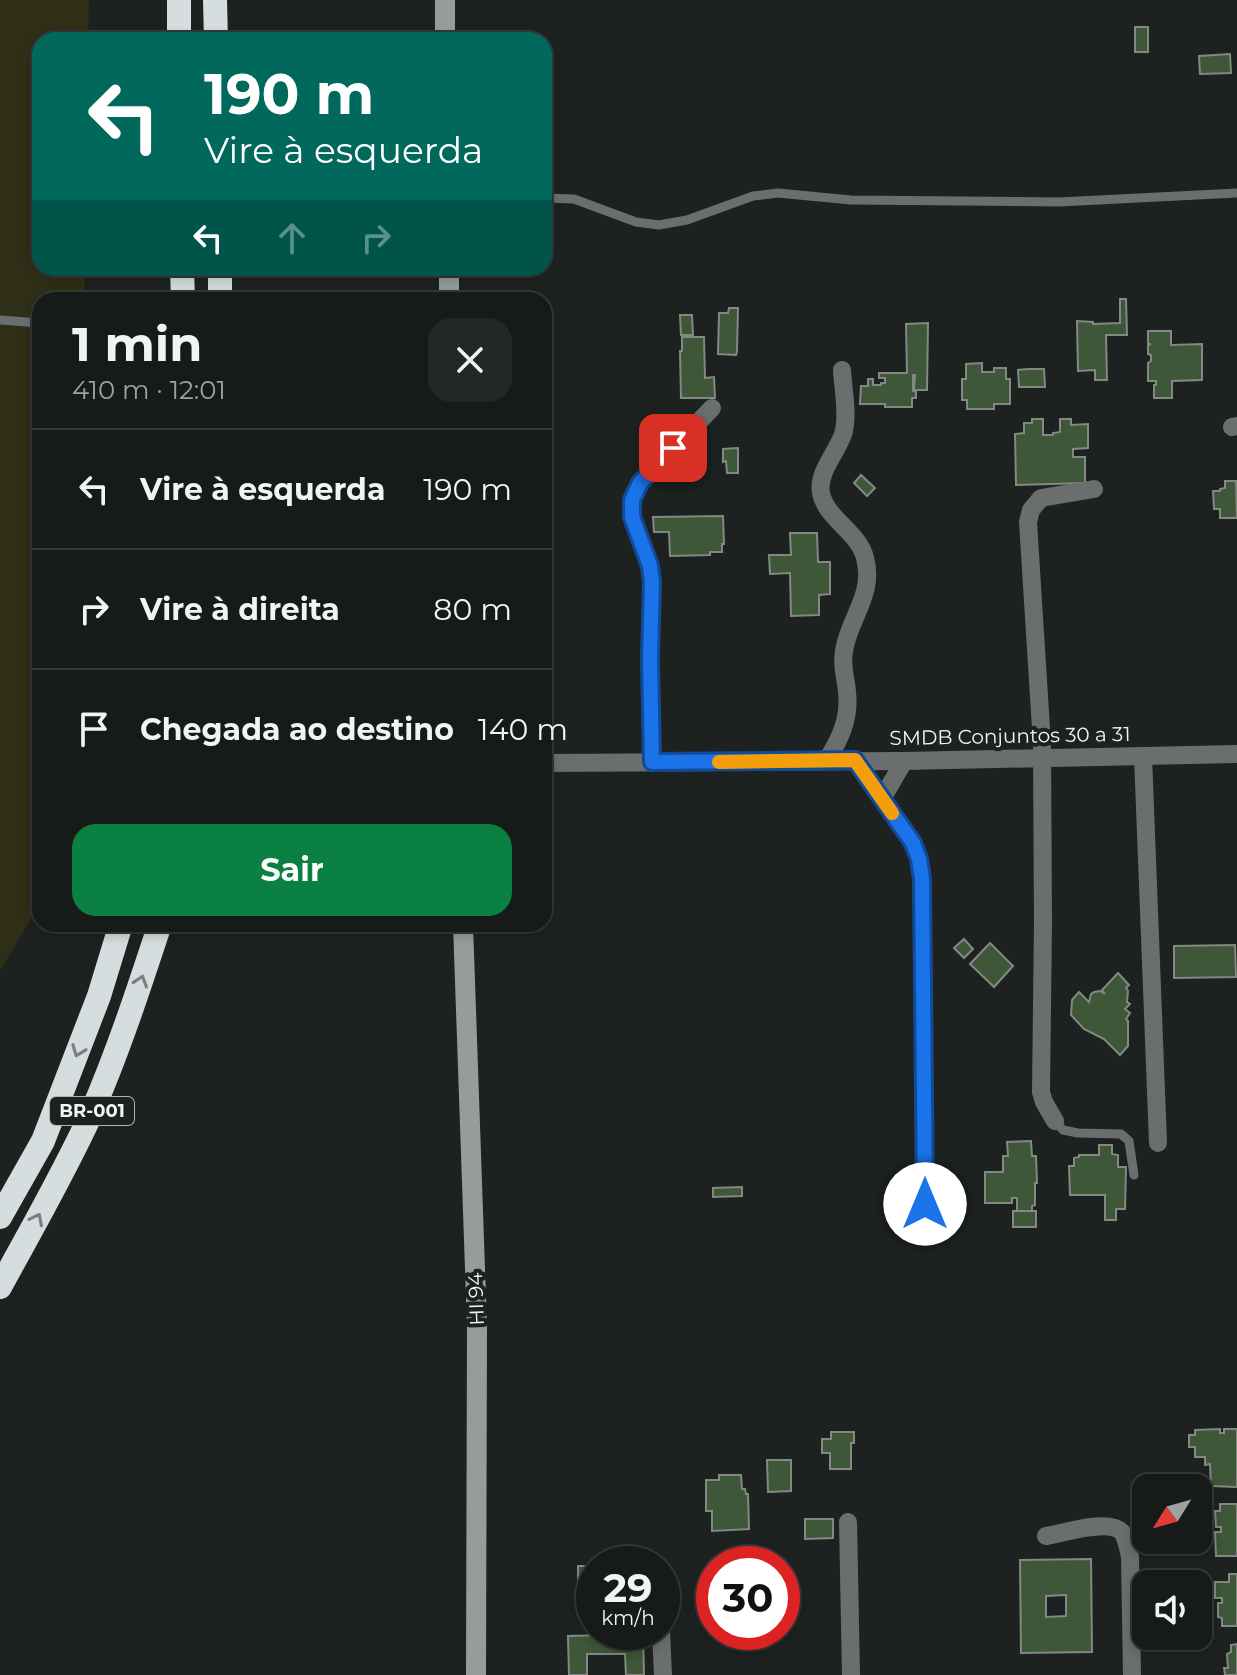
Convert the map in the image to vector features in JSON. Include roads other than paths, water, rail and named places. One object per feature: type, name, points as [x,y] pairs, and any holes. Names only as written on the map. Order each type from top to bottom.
[{"type":"highway","points":[[179,0],[179,32]]},
{"type":"highway","points":[[215,0],[216,32]]},
{"type":"highway","name":"BR-001","points":[[0,1217],[43,1141],[99,996],[119,932]]},
{"type":"highway","name":"BR-001","points":[[0,1287],[91,1113],[157,932]]},
{"type":"street","points":[[445,0],[445,32]]},
{"type":"street","points":[[827,760],[842,736],[848,712],[842,670],[844,647],[867,590],[865,556],[855,539],[827,507],[821,494],[821,482],[844,431],[842,370]]},
{"type":"street","points":[[652,762],[652,582],[650,566],[632,517],[632,500],[640,483],[712,408]]},
{"type":"street","points":[[1055,1121],[1041,1092],[1042,759],[1028,522],[1031,510],[1041,498],[1094,489]]},
{"type":"street","name":"SMDB Conjuntos 30 a 31","points":[[552,763],[904,761],[1237,754]]},
{"type":"street","points":[[1143,756],[1158,1143]]},
{"type":"street","points":[[855,760],[913,843],[919,859],[922,879],[925,1204]]},
{"type":"street","points":[[882,799],[904,761]]},
{"type":"street","name":"HI 94","points":[[463,932],[477,1326],[476,1675]]},
{"type":"street","points":[[848,1522],[851,1675]]},
{"type":"street","points":[[1046,1536],[1103,1526],[1114,1527],[1122,1533],[1128,1543],[1130,1557],[1132,1675]]},
{"type":"street","points":[[662,1650],[663,1675]]},
{"type":"lane","points":[[552,198],[574,199],[636,222],[659,225],[687,220],[753,196],[778,193],[851,200],[1059,202],[1237,193]]},
{"type":"lane","points":[[0,320],[32,322]]},
{"type":"lane","points":[[1055,1121],[1063,1130],[1078,1133],[1121,1134],[1129,1141],[1134,1175]]}]
